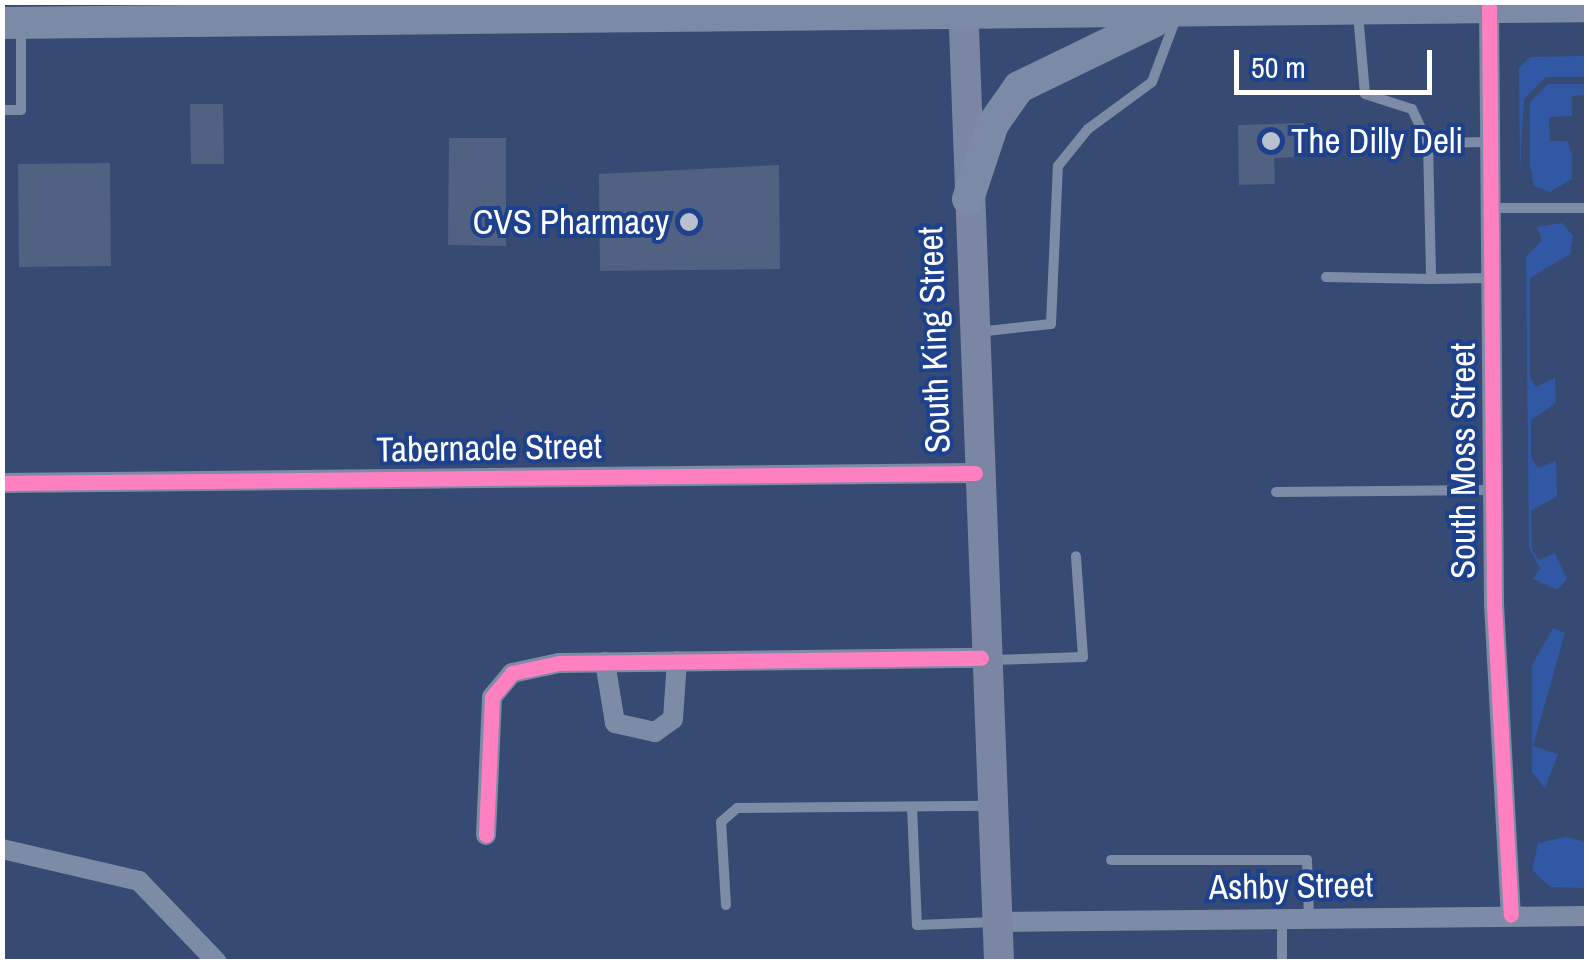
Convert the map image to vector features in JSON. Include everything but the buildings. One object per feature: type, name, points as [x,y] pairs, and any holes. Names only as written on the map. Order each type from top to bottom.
[{"type":"main road","points":[[755,12],[804,2]]},
{"type":"main road","points":[[1138,2],[1185,9]]},
{"type":"main road","points":[[12,23],[517,11],[1586,6]]},
{"type":"main road","name":"South King Street","points":[[964,9],[981,658],[998,962]]},
{"type":"main road","points":[[968,199],[994,124],[1020,86],[1185,9]]},
{"type":"street","name":"South Moss Street","points":[[1489,6],[1494,490],[1512,916]]},
{"type":"street","name":"Tabernacle Street","points":[[2,482],[976,473]]},
{"type":"street","points":[[486,834],[492,696],[512,673],[605,662],[981,658]]},
{"type":"street","points":[[605,662],[615,723],[655,732],[672,719],[677,661]]},
{"type":"street","points":[[2,849],[139,881],[217,962]]},
{"type":"street","name":"Ashby Street","points":[[995,922],[1586,916]]},
{"type":"lane","points":[[1357,8],[1366,94],[1412,109],[1428,143],[1431,279]]},
{"type":"lane","points":[[972,332],[1052,324],[1058,166],[1088,129],[1152,82],[1185,9]]},
{"type":"lane","points":[[2,110],[21,110],[12,23]]},
{"type":"lane","points":[[1428,143],[1491,142]]},
{"type":"lane","points":[[1492,208],[1586,208]]},
{"type":"lane","points":[[1326,277],[1492,278]]},
{"type":"lane","points":[[1276,492],[1494,490]]},
{"type":"lane","points":[[981,658],[1022,666],[1083,657],[1076,556]]},
{"type":"lane","points":[[726,906],[721,822],[737,808],[990,806]]},
{"type":"lane","points":[[912,807],[917,926],[995,922]]},
{"type":"lane","points":[[1111,860],[1308,860],[1308,918]]},
{"type":"lane","points":[[1282,918],[1282,962]]},
{"type":"shaded area","points":[[1586,56],[1586,77],[1546,77],[1524,99],[1520,171],[1519,68],[1530,57]]},
{"type":"shaded area","points":[[1548,84],[1586,84],[1586,95],[1572,96],[1572,116],[1549,117],[1550,141],[1567,141],[1572,154],[1572,179],[1550,192],[1534,186],[1530,165],[1530,102]]},
{"type":"shaded area","points":[[1562,223],[1573,236],[1570,254],[1530,278],[1530,378],[1536,387],[1555,378],[1556,403],[1531,420],[1531,457],[1538,468],[1556,461],[1557,496],[1531,511],[1532,550],[1539,560],[1555,553],[1567,579],[1557,590],[1533,579],[1540,568],[1529,548],[1526,257],[1542,240],[1537,227]]},
{"type":"shaded area","points":[[1553,628],[1565,633],[1533,746],[1558,754],[1545,788],[1532,772],[1532,665]]},
{"type":"shaded area","points":[[1566,837],[1586,842],[1586,888],[1550,887],[1532,870],[1538,843]]},
{"type":"cycle path","points":[[1489,6],[1494,604],[1511,915]]},
{"type":"cycle path","points":[[2,483],[975,473]]},
{"type":"cycle path","points":[[486,835],[492,697],[512,673],[559,663],[981,658]]},
{"type":"place","name":"The Dilly Deli","points":[[1271,141]]},
{"type":"place","name":"CVS Pharmacy","points":[[689,222]]}]
